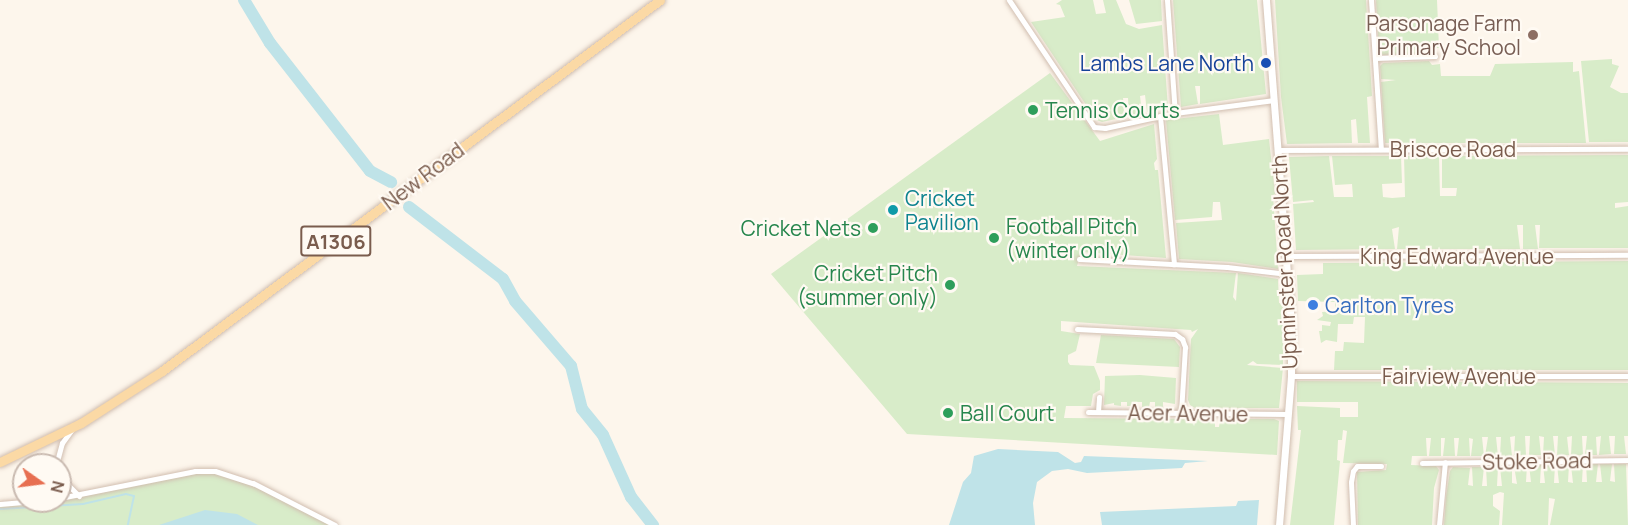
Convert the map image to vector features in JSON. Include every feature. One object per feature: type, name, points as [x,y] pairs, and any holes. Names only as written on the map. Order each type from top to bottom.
[{"type":"main road","name":"New Road","points":[[0,462],[81,423],[162,371],[660,0]]},
{"type":"street","points":[[1009,0],[1091,124],[1105,128],[1175,113],[1274,100]]},
{"type":"street","points":[[1167,0],[1175,113]]},
{"type":"street","name":"Upminster Road North","points":[[1266,0],[1287,256],[1291,376],[1280,525]]},
{"type":"street","points":[[1371,0],[1381,149]]},
{"type":"street","points":[[1375,58],[1435,56]]},
{"type":"street","points":[[1160,116],[1174,264]]},
{"type":"street","name":"Briscoe Road","points":[[1278,150],[1628,149]]},
{"type":"street","name":"King Edward Avenue","points":[[1287,256],[1628,255]]},
{"type":"street","points":[[1079,259],[1174,264],[1288,274]]},
{"type":"street","points":[[1077,329],[1175,334],[1182,339],[1185,347],[1181,413]]},
{"type":"street","name":"Fairview Avenue","points":[[1291,376],[1628,376]]},
{"type":"street","points":[[1098,412],[1099,397]]},
{"type":"street","name":"Acer Avenue","points":[[1088,412],[1288,414]]},
{"type":"street","points":[[59,453],[62,443],[81,423]]},
{"type":"street","name":"Stoke Road","points":[[1422,463],[1628,460]]},
{"type":"street","points":[[1438,525],[1445,462]]},
{"type":"street","points":[[1353,525],[1351,482],[1353,471],[1357,466],[1381,466]]},
{"type":"street","points":[[72,497],[195,471],[215,471],[252,483],[334,525]]},
{"type":"street","points":[[72,489],[79,496]]},
{"type":"green space","points":[[1062,0],[1093,0],[1096,14],[1106,13],[1103,0],[1116,0],[1126,24],[1139,29],[1162,25],[1168,108],[1147,112],[1145,95],[1140,96],[1142,113],[1129,116],[1128,98],[1123,98],[1125,117],[1102,122],[1096,120],[1031,22],[1065,17],[1060,5],[1056,4]]},
{"type":"green space","points":[[1129,0],[1161,0],[1162,21],[1136,24]]},
{"type":"green space","points":[[1173,0],[1257,0],[1266,94],[1200,104],[1200,86],[1195,86],[1198,104],[1181,107]]},
{"type":"green space","points":[[1275,0],[1366,0],[1372,96],[1367,97],[1370,143],[1358,143],[1356,119],[1351,120],[1352,143],[1287,144],[1281,97]]},
{"type":"green space","points":[[1376,0],[1437,0],[1439,48],[1431,48],[1428,53],[1383,55],[1379,52]]},
{"type":"green space","points":[[1612,59],[1612,64],[1619,66],[1610,87],[1621,93],[1628,93],[1628,142],[1589,142],[1581,61]]},
{"type":"green space","points":[[1429,61],[1432,65],[1440,64],[1441,76],[1490,76],[1495,64],[1573,62],[1573,72],[1579,71],[1586,143],[1385,143],[1381,82],[1396,80],[1381,79],[1380,66],[1383,63]]},
{"type":"green space","points":[[1050,73],[1100,141],[1154,124],[1157,159],[1154,163],[1155,170],[1158,170],[1166,258],[1081,252],[1077,266],[1236,273],[1233,297],[1236,301],[1238,273],[1278,279],[1279,303],[1283,304],[1283,365],[1257,364],[1253,361],[1247,365],[1283,368],[1279,408],[1195,408],[1190,405],[1188,400],[1191,339],[1198,329],[1192,332],[1191,330],[1061,321],[1061,331],[1080,334],[1076,351],[1068,355],[1068,362],[1070,365],[1094,366],[1100,381],[1100,390],[1093,394],[1091,406],[1066,406],[1064,418],[1215,419],[1215,427],[1219,427],[1220,419],[1274,419],[1279,421],[1277,455],[907,434],[771,274]]},
{"type":"green space","points":[[1219,114],[1223,145],[1269,139],[1275,194],[1273,195],[1278,269],[1232,262],[1179,259],[1176,223],[1222,220],[1220,202],[1213,202],[1212,217],[1175,220],[1166,120]]},
{"type":"green space","points":[[1628,155],[1628,202],[1615,203],[1615,208],[1628,206],[1628,248],[1539,248],[1540,225],[1535,225],[1538,249],[1523,249],[1523,225],[1517,225],[1520,249],[1397,249],[1399,227],[1392,229],[1395,249],[1296,250],[1293,204],[1314,202],[1313,200],[1293,202],[1289,157],[1329,156],[1334,197],[1353,197],[1352,184],[1335,185],[1332,156],[1401,156],[1402,183],[1382,184],[1383,197],[1392,198],[1405,197],[1404,156],[1439,156],[1440,196],[1456,196],[1457,188],[1442,188],[1442,156]]},
{"type":"green space","points":[[1628,261],[1628,370],[1334,370],[1335,351],[1343,351],[1344,342],[1364,343],[1365,317],[1354,317],[1353,324],[1338,324],[1337,342],[1326,340],[1321,343],[1319,331],[1322,331],[1322,325],[1330,326],[1331,322],[1317,320],[1323,316],[1322,312],[1335,311],[1335,302],[1298,301],[1297,275],[1323,274],[1323,263]]},
{"type":"green space","points":[[1101,335],[1174,339],[1180,347],[1179,367],[1096,363]]},
{"type":"green space","points":[[1140,375],[1176,378],[1175,404],[1163,402],[1163,407],[1155,407],[1155,402],[1150,402],[1149,407],[1142,407],[1142,402],[1135,402],[1135,406],[1127,406],[1127,402],[1121,402],[1121,406],[1114,405],[1114,403],[1104,405],[1105,376]]},
{"type":"green space","points":[[1297,381],[1628,383],[1628,436],[1624,436],[1626,454],[1614,454],[1615,436],[1609,436],[1611,454],[1599,455],[1601,436],[1596,437],[1597,455],[1585,455],[1587,436],[1582,436],[1583,455],[1571,455],[1572,436],[1567,437],[1569,455],[1557,455],[1558,436],[1553,436],[1555,455],[1543,455],[1544,437],[1539,436],[1541,455],[1529,455],[1530,436],[1525,436],[1526,455],[1514,455],[1515,436],[1510,437],[1512,456],[1500,456],[1501,437],[1496,437],[1498,456],[1485,456],[1488,437],[1482,437],[1484,456],[1471,456],[1473,439],[1469,438],[1470,456],[1457,456],[1459,438],[1454,438],[1455,456],[1443,456],[1445,438],[1441,438],[1441,456],[1429,456],[1431,438],[1426,438],[1427,456],[1412,456],[1411,465],[1436,466],[1439,470],[1434,488],[1432,525],[1358,525],[1357,472],[1386,470],[1387,464],[1343,463],[1347,431],[1343,430],[1342,440],[1338,440],[1337,460],[1340,461],[1334,525],[1290,525],[1301,430],[1298,430],[1297,406],[1340,408],[1340,417],[1358,417],[1358,402],[1297,402]]},
{"type":"green space","points":[[1583,464],[1582,482],[1587,482],[1586,464],[1598,464],[1596,482],[1602,482],[1600,464],[1612,464],[1610,481],[1615,482],[1614,464],[1626,464],[1628,525],[1550,525],[1555,499],[1549,498],[1548,525],[1502,525],[1504,493],[1500,492],[1493,495],[1493,506],[1500,511],[1499,525],[1444,525],[1450,471],[1453,467],[1470,468],[1468,485],[1473,486],[1472,467],[1484,467],[1482,486],[1487,486],[1486,467],[1498,467],[1497,486],[1502,486],[1500,467],[1512,466],[1512,483],[1517,484],[1514,466],[1527,465],[1526,482],[1531,482],[1529,465],[1541,465],[1540,483],[1545,483],[1543,465],[1555,465],[1554,483],[1559,483],[1557,465],[1569,465],[1568,482],[1573,483],[1571,465]]},
{"type":"green space","points":[[195,471],[231,474],[335,525],[0,525],[0,506],[12,505],[12,513],[72,513],[72,497]]},
{"type":"water","points":[[998,449],[1058,452],[1075,463],[1081,462],[1084,456],[1208,461],[1185,463],[1182,468],[1087,473],[1068,469],[1052,471],[1037,482],[1033,503],[1035,525],[949,525],[963,482],[971,473],[974,456]]},
{"type":"water","points":[[1259,500],[1257,525],[1102,525],[1100,512],[1236,506],[1238,501]]},
{"type":"water","points":[[205,510],[237,514],[258,525],[159,525]]},
{"type":"waterway","points":[[244,0],[270,43],[370,171],[391,182]]},
{"type":"waterway","points":[[409,207],[503,279],[515,301],[571,366],[582,409],[603,435],[631,497],[653,525]]},
{"type":"waterway","points":[[0,509],[83,504],[126,494],[134,496],[128,525]]},
{"type":"place","name":"Parsonage Farm Primary School","points":[[1533,35]]},
{"type":"place","name":"Lambs Lane North","points":[[1266,63]]},
{"type":"place","name":"Tennis Courts","points":[[1033,110]]},
{"type":"place","name":"Cricket Pavilion","points":[[893,210]]},
{"type":"place","name":"Cricket Nets","points":[[873,228]]},
{"type":"place","name":"Football Pitch (winter only)","points":[[994,238]]},
{"type":"place","name":"Cricket Pitch (summer only)","points":[[950,285]]},
{"type":"place","name":"Carlton Tyres","points":[[1313,305]]},
{"type":"place","name":"Ball Court","points":[[948,413]]}]
